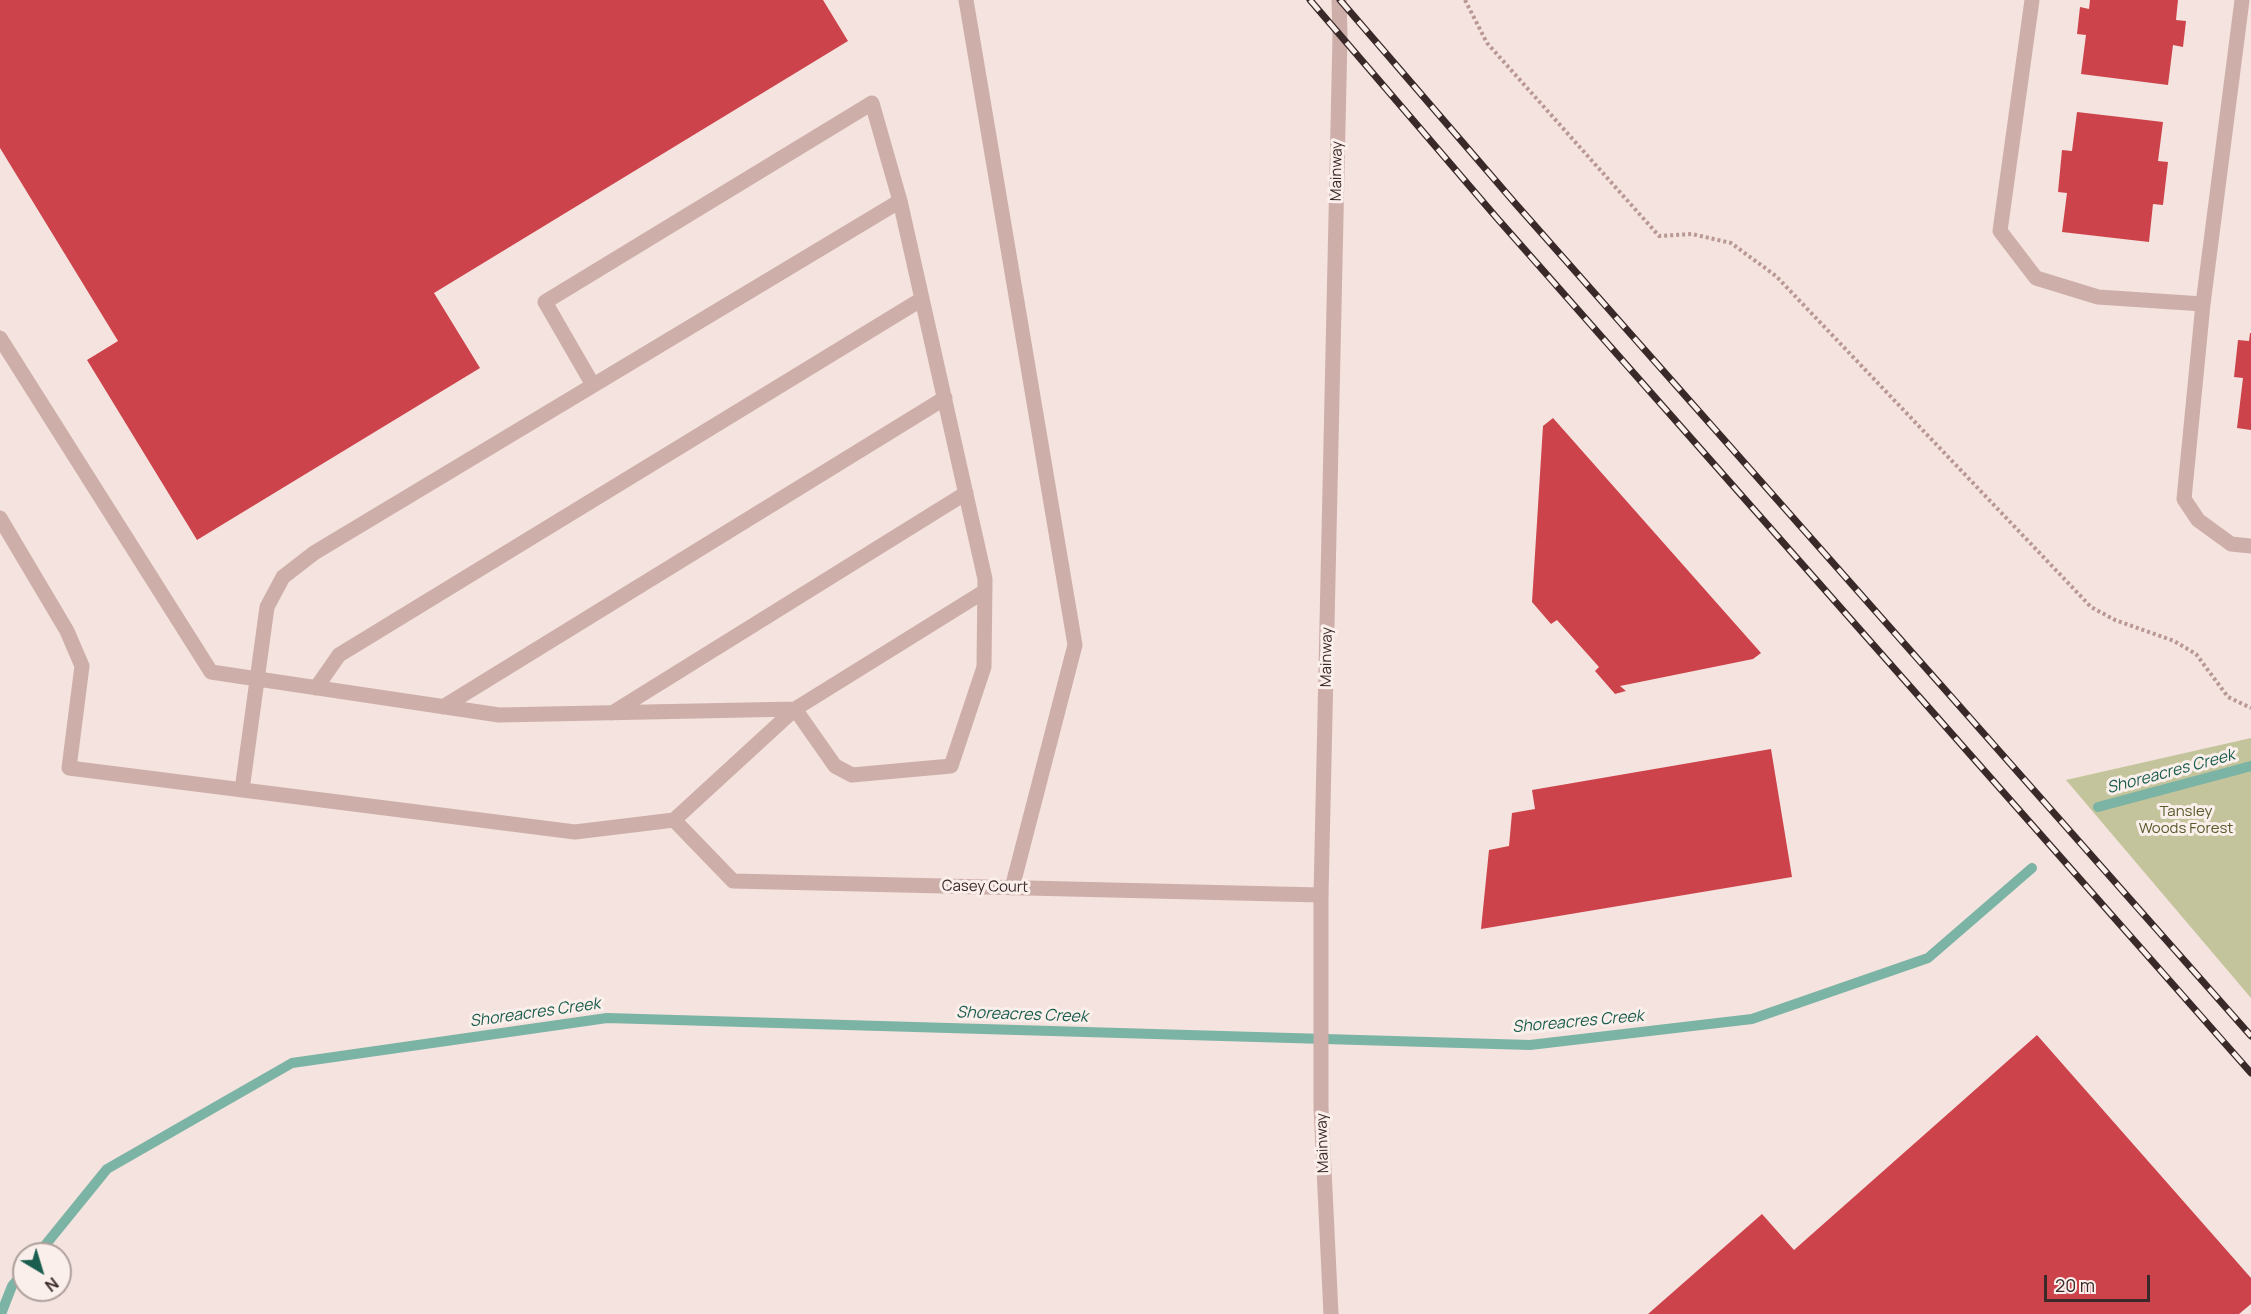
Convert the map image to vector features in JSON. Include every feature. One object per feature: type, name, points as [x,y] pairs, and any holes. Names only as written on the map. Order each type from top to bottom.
[{"type":"street","points":[[966,0],[1075,645],[1012,888]]},
{"type":"street","name":"Mainway","points":[[1331,1314],[1321,1107],[1321,895],[1340,60],[1339,0]]},
{"type":"street","points":[[2032,0],[2000,231],[2036,278],[2098,297],[2203,304]]},
{"type":"street","points":[[2242,0],[2203,304],[2184,499],[2198,520],[2231,543],[2251,546]]},
{"type":"street","points":[[593,385],[545,302],[872,103],[900,201],[985,579],[984,668],[951,766],[852,775],[835,766],[795,709]]},
{"type":"street","points":[[242,790],[267,607],[283,577],[314,553],[900,201]]},
{"type":"street","points":[[316,688],[339,655],[922,299]]},
{"type":"street","points":[[0,338],[210,672],[499,715],[795,709]]},
{"type":"street","points":[[443,707],[945,398]]},
{"type":"street","points":[[612,713],[966,493]]},
{"type":"street","points":[[0,518],[67,631],[82,666],[69,768],[575,832],[674,820],[795,709],[985,591]]},
{"type":"street","name":"Casey Court","points":[[674,820],[734,881],[1321,895]]},
{"type":"path","points":[[1465,0],[1487,43],[1659,236],[1692,234],[1731,243],[1776,276],[2091,607],[2115,620],[2174,641],[2196,654],[2228,697],[2251,708]]},
{"type":"green space","name":"Tansley Woods Forest","points":[[2251,738],[2251,998],[2066,780]]},
{"type":"building","points":[[0,0],[823,0],[848,41],[434,293],[480,368],[197,540],[87,360],[118,341],[0,148]]},
{"type":"building","points":[[2090,0],[2178,0],[2176,20],[2186,21],[2183,47],[2173,45],[2168,85],[2081,74],[2086,35],[2077,34],[2080,7],[2089,9]]},
{"type":"building","points":[[2077,112],[2163,122],[2158,161],[2168,162],[2163,205],[2153,204],[2149,242],[2062,232],[2067,193],[2058,192],[2062,150],[2072,151]]},
{"type":"building","points":[[2250,333],[2251,430],[2237,428],[2243,378],[2234,377],[2238,340],[2249,341]]},
{"type":"building","points":[[1553,418],[1761,653],[1753,659],[1620,686],[1626,691],[1615,694],[1595,671],[1599,667],[1557,620],[1551,624],[1532,602],[1543,426]]},
{"type":"building","points":[[1771,749],[1792,877],[1481,929],[1489,850],[1509,846],[1512,813],[1535,809],[1532,790]]},
{"type":"building","points":[[2037,1035],[2251,1278],[2251,1304],[2239,1314],[1648,1314],[1762,1214],[1794,1250]]},
{"type":"waterway","name":"Shoreacres Creek","points":[[2098,807],[2251,766]]},
{"type":"waterway","name":"Shoreacres Creek","points":[[48,1242],[107,1169],[292,1063],[607,1018],[1530,1045],[1752,1019],[1928,958],[2032,868]]},
{"type":"waterway","name":"Shoreacres Creek","points":[[1,1314],[12,1286]]},
{"type":"railway","points":[[1310,0],[1496,217],[2251,1073]]},
{"type":"railway","points":[[1340,0],[1514,202],[2251,1036]]}]
